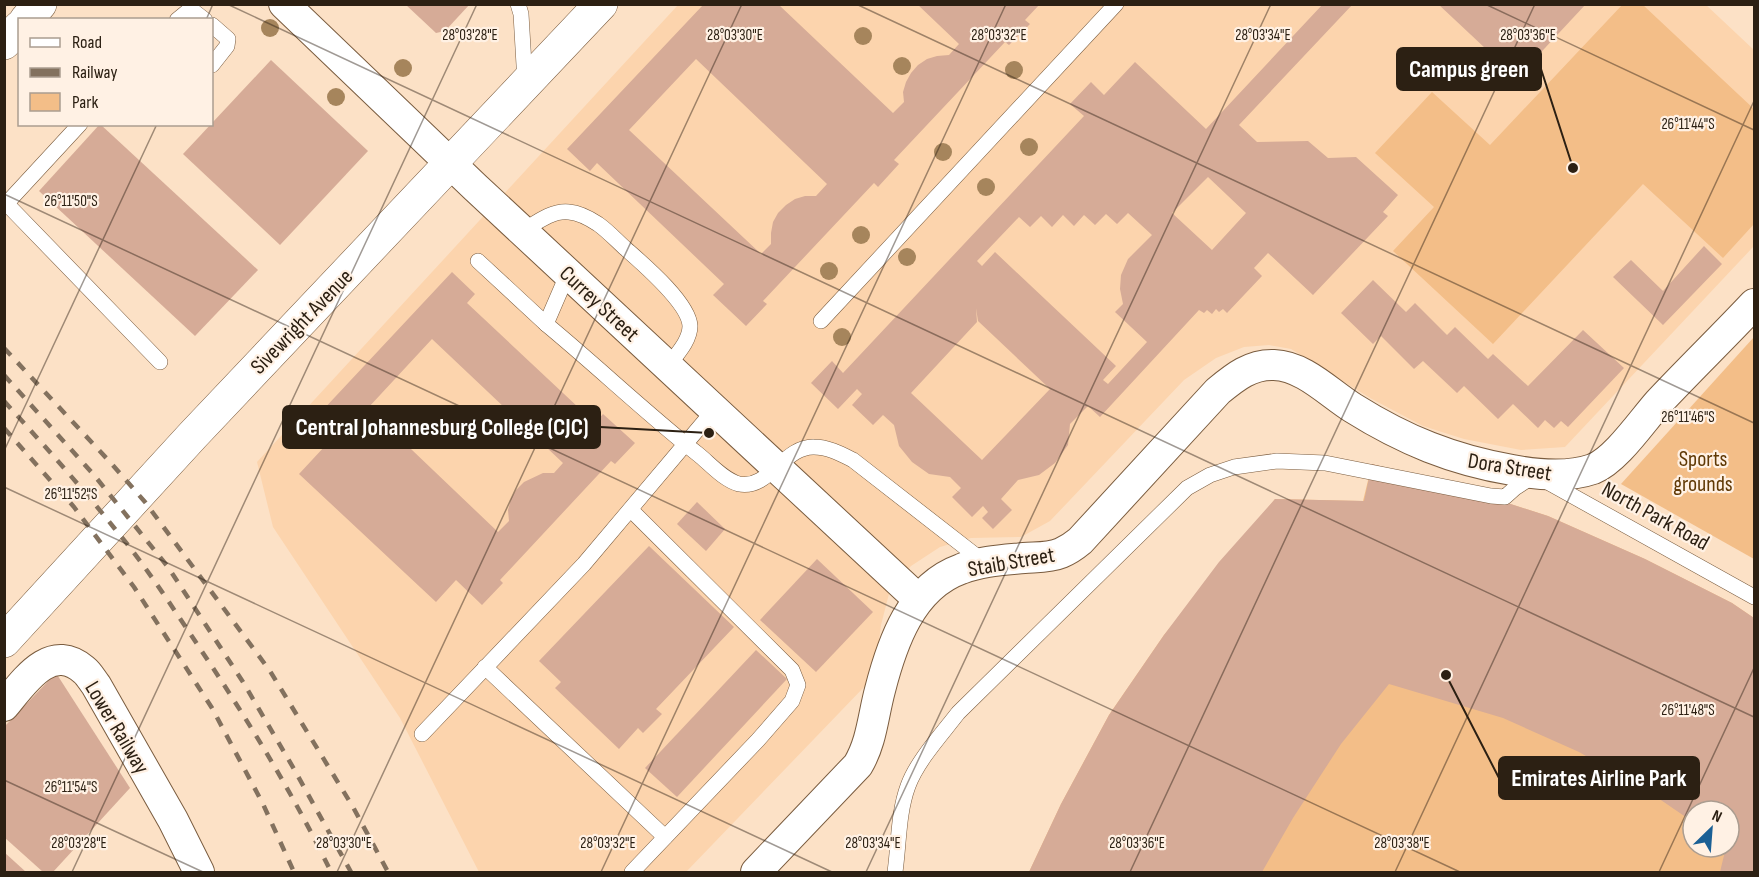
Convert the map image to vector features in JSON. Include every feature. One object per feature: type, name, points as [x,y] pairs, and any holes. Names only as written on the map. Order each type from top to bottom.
[{"type":"main road","points":[[28,18],[40,4]]},
{"type":"main road","name":"Sivewright Avenue","points":[[4,640],[193,435],[601,4]]},
{"type":"main road","points":[[4,43],[18,29]]},
{"type":"street","name":"Currey Street","points":[[284,4],[451,164],[918,599]]},
{"type":"street","name":"Dora Street","points":[[1255,367],[1274,365],[1291,368],[1390,429],[1434,450],[1478,464],[1535,475],[1576,473],[1594,468],[1612,457],[1658,403],[1755,304]]},
{"type":"street","name":"Staib Street","points":[[756,873],[862,759],[872,732],[880,690],[892,650],[902,624],[918,599],[935,583],[959,569],[984,562],[1059,554],[1080,541],[1218,391],[1234,377],[1255,367]]},
{"type":"street","name":"Lower Railway","points":[[4,706],[30,676],[50,661],[62,660],[73,663],[84,670],[102,695],[173,820],[200,873]]},
{"type":"lane","points":[[518,4],[526,85]]},
{"type":"lane","points":[[821,321],[1116,4]]},
{"type":"lane","points":[[179,18],[192,10],[203,18]]},
{"type":"lane","points":[[213,26],[228,39],[227,46],[213,64]]},
{"type":"lane","points":[[78,126],[6,202],[160,362]]},
{"type":"lane","points":[[523,231],[551,214],[566,211],[582,214],[600,225],[656,277],[682,307],[690,323],[685,342],[668,366]]},
{"type":"lane","points":[[478,261],[546,324],[727,478],[739,484],[751,484],[762,479],[795,452],[814,447],[832,450],[853,460],[984,562]]},
{"type":"lane","points":[[546,324],[568,273]]},
{"type":"lane","points":[[422,734],[584,564],[714,410]]},
{"type":"lane","points":[[895,873],[904,800],[909,783],[958,713],[1187,488],[1210,475],[1234,467],[1277,461],[1324,463],[1505,497],[1535,475]]},
{"type":"lane","name":"North Park Road","points":[[1535,475],[1755,597]]},
{"type":"lane","points":[[631,510],[792,670],[798,685],[792,701],[632,873]]},
{"type":"lane","points":[[485,667],[665,837]]},
{"type":"shaded area","points":[[1705,4],[1754,50],[1754,246],[1565,447],[1521,450],[1464,439],[1423,426],[1370,398],[1291,349],[1269,345],[1244,347],[1216,358],[1184,380],[1050,521],[1021,537],[971,538],[940,547],[911,566],[890,590],[881,625],[877,656],[866,685],[686,872],[479,872],[400,718],[273,527],[257,462],[678,5]]},
{"type":"green space","points":[[1623,4],[1643,5],[1754,109],[1754,224],[1723,258],[1643,184],[1493,344],[1393,251],[1434,207],[1375,153],[1432,92],[1490,145]]},
{"type":"green space","name":"Sports grounds","points":[[1754,337],[1754,559],[1621,484]]},
{"type":"green space","points":[[1372,464],[1452,485],[1548,516],[1645,559],[1732,603],[1754,618],[1754,872],[1029,872],[1061,804],[1109,715],[1164,635],[1275,499],[1363,501]]},
{"type":"building","points":[[405,4],[470,4],[445,31],[436,33]]},
{"type":"building","points":[[917,4],[1040,4],[1025,20],[1030,24],[1009,45],[1005,42],[894,160],[899,164],[878,187],[874,183],[763,301],[767,304],[746,326],[713,295],[724,284],[597,163],[590,171],[567,149],[703,5],[779,5],[893,113],[904,102],[903,92],[906,82],[918,65],[927,59],[949,55],[959,44]],"holes":[[[696,59],[827,184],[816,196],[795,199],[778,213],[773,222],[771,244],[761,254],[629,130]]]},
{"type":"building","points":[[1323,4],[1353,4],[1239,125],[1257,142],[1308,141],[1328,158],[1356,157],[1398,195],[1383,212],[1388,216],[1313,295],[1268,253],[1254,268],[1262,276],[1227,313],[1223,309],[1219,312],[1216,309],[1212,314],[1207,310],[1204,313],[1199,310],[1100,417],[1088,406],[1070,424],[1068,445],[1055,463],[1039,475],[1018,480],[1001,499],[1012,510],[993,529],[982,518],[988,512],[983,506],[972,517],[952,497],[961,488],[950,477],[929,474],[912,462],[899,446],[894,425],[883,415],[873,425],[852,405],[862,394],[857,389],[838,409],[811,383],[832,361],[843,373],[1084,116],[1070,104],[1091,82],[1104,95],[1135,62],[1206,129]],"holes":[[[1208,177],[1246,213],[1212,250],[1172,213]],[[1128,213],[1152,235],[1128,259],[1121,275],[1120,289],[1123,304],[1115,312],[1147,342],[1108,384],[1103,380],[1116,366],[995,252],[982,266],[977,261],[1019,217],[1030,227],[1041,216],[1052,227],[1063,215],[1074,226],[1084,215],[1095,225],[1106,214],[1117,224]],[[976,308],[978,321],[1050,389],[982,460],[911,393],[977,322]]]},
{"type":"building","points":[[1438,4],[1586,4],[1517,78]]},
{"type":"building","points":[[271,60],[368,151],[280,245],[183,154],[209,126],[213,126],[213,122]]},
{"type":"building","points":[[98,126],[102,126],[258,270],[195,336],[39,191]]},
{"type":"building","points":[[1704,246],[1722,264],[1663,325],[1613,277],[1631,260],[1663,291]]},
{"type":"building","points":[[452,272],[475,294],[467,303],[595,423],[603,414],[635,443],[615,464],[611,461],[500,580],[503,583],[482,605],[456,580],[436,602],[299,474],[325,446],[306,428]],"holes":[[[432,339],[563,463],[554,473],[543,473],[524,482],[516,490],[508,510],[509,521],[498,532],[368,408]]]},
{"type":"building","points":[[1373,280],[1406,312],[1415,303],[1447,335],[1455,327],[1488,359],[1493,354],[1528,386],[1583,330],[1624,368],[1568,427],[1561,421],[1554,428],[1545,420],[1538,428],[1513,404],[1498,419],[1464,386],[1457,393],[1423,361],[1414,369],[1381,336],[1373,344],[1341,313]]},
{"type":"building","points":[[1372,464],[1452,485],[1548,516],[1645,559],[1732,603],[1754,618],[1754,872],[1720,872],[1723,859],[1741,859],[1741,799],[1681,799],[1681,814],[1579,752],[1503,718],[1389,684],[1341,744],[1293,818],[1262,872],[1029,872],[1061,804],[1109,715],[1164,635],[1219,562],[1275,499],[1364,501]]},
{"type":"building","points":[[697,502],[725,529],[706,551],[677,524]]},
{"type":"building","points":[[649,546],[734,627],[656,709],[662,714],[643,733],[638,728],[619,749],[555,688],[561,682],[539,661]]},
{"type":"building","points":[[817,559],[873,612],[816,672],[760,620]]},
{"type":"building","points":[[756,650],[787,679],[677,797],[645,768]]},
{"type":"building","points":[[56,673],[130,788],[53,872],[43,872],[4,837],[4,727]]},
{"type":"building","points":[[4,852],[26,872],[4,872]]},
{"type":"railway","points":[[4,348],[145,502],[270,671],[353,807],[388,872]]},
{"type":"railway","points":[[4,375],[94,475],[168,567],[243,682],[351,872]]},
{"type":"railway","points":[[4,401],[88,496],[158,585],[251,727],[301,813],[331,872]]},
{"type":"railway","points":[[4,428],[74,507],[134,587],[212,708],[263,804],[294,872]]},
{"type":"place","name":"Campus green","points":[[1573,168]]},
{"type":"place","name":"Central Johannesburg College (CJC)","points":[[709,433]]},
{"type":"place","name":"Emirates Airline Park","points":[[1446,675]]}]
